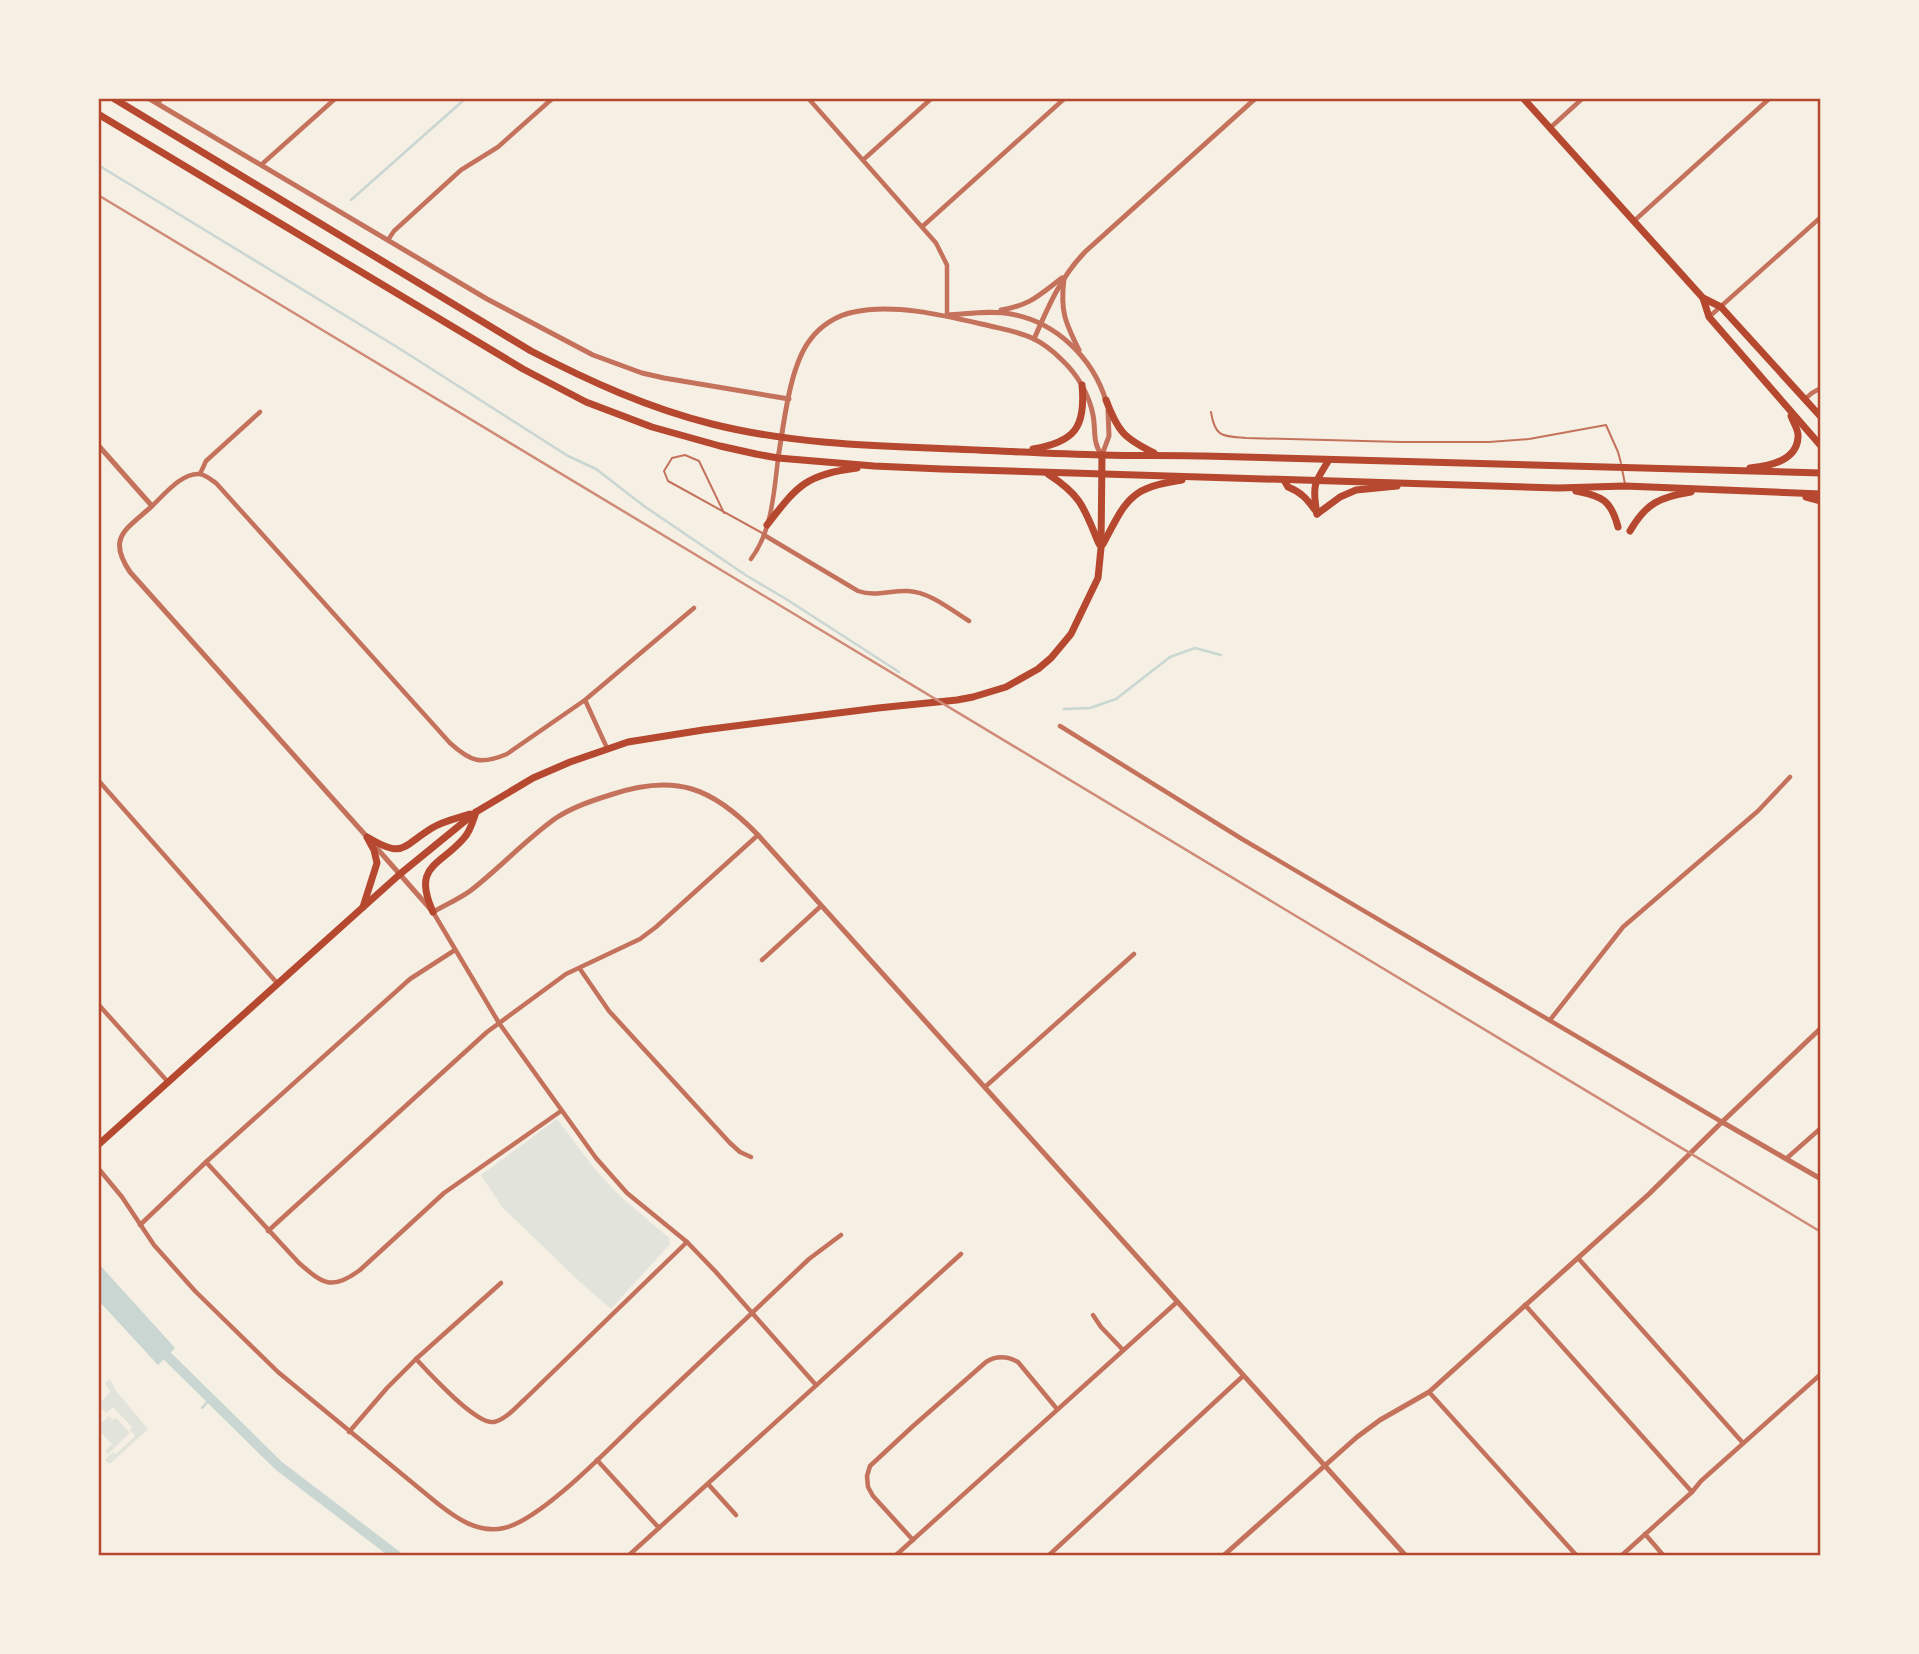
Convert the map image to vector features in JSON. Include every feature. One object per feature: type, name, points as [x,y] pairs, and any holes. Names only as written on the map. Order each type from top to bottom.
[{"type":"main road","points":[[113,98],[497,331],[585,379],[666,410],[713,424],[782,438],[889,447],[1821,474]]},
{"type":"main road","points":[[1523,98],[1703,298],[1721,307],[1821,417]]},
{"type":"main road","points":[[98,114],[551,384],[586,402],[652,427],[720,446],[778,458],[874,466],[1102,475],[1558,488],[1625,486],[1821,494]]},
{"type":"main road","points":[[1703,298],[1709,317],[1821,446]]},
{"type":"main road","points":[[1012,451],[1061,442],[1071,434],[1079,424],[1082,414],[1082,385]]},
{"type":"main road","points":[[1106,400],[1116,424],[1125,436],[1158,455]]},
{"type":"main road","points":[[1725,471],[1770,465],[1791,454],[1799,434],[1787,408]]},
{"type":"main road","points":[[98,1145],[400,874],[476,812],[546,772],[607,748],[673,734],[981,695],[1006,687],[1038,669],[1071,634],[1098,578],[1102,455]]},
{"type":"main road","points":[[1317,514],[1316,480],[1329,460]]},
{"type":"main road","points":[[767,525],[793,493],[809,480],[826,473],[874,466]]},
{"type":"main road","points":[[1045,472],[1068,487],[1080,501],[1101,548]]},
{"type":"main road","points":[[1101,548],[1123,506],[1135,494],[1151,486],[1204,477]]},
{"type":"main road","points":[[1284,480],[1288,487],[1304,496],[1317,514]]},
{"type":"main road","points":[[1317,514],[1340,497],[1356,490],[1437,483]]},
{"type":"main road","points":[[1558,488],[1590,494],[1606,501],[1618,527]]},
{"type":"main road","points":[[1630,531],[1644,510],[1655,501],[1708,489]]},
{"type":"main road","points":[[1795,494],[1821,501]]},
{"type":"main road","points":[[367,836],[387,848],[401,848],[434,827],[476,812]]},
{"type":"main road","points":[[433,912],[426,895],[426,878],[429,871],[466,837],[476,812]]},
{"type":"main road","points":[[363,908],[377,863],[367,836]]},
{"type":"street","points":[[148,98],[159,101],[487,299],[593,355],[664,378],[789,399]]},
{"type":"street","points":[[261,165],[336,98]]},
{"type":"street","points":[[387,241],[394,231],[461,170],[498,147],[553,98]]},
{"type":"street","points":[[808,98],[923,226],[941,250],[947,265],[947,315]]},
{"type":"street","points":[[863,160],[932,98]]},
{"type":"street","points":[[923,226],[1065,98]]},
{"type":"street","points":[[1034,339],[1065,276],[1086,251],[1256,98]]},
{"type":"street","points":[[1549,128],[1583,98]]},
{"type":"street","points":[[1634,222],[1770,98]]},
{"type":"street","points":[[1709,317],[1821,217]]},
{"type":"street","points":[[947,315],[1034,339],[1062,359],[1082,385],[1093,415],[1096,448],[1102,455],[1109,436],[1106,400],[1097,377],[1082,356],[1069,330],[1062,311],[1065,276]]},
{"type":"street","points":[[988,313],[1017,307],[1033,300],[1065,276]]},
{"type":"street","points":[[751,559],[761,545],[767,525],[789,399],[799,359],[810,340],[830,322],[854,312],[876,309],[947,315],[1013,314],[1040,324],[1063,338],[1082,356]]},
{"type":"street","points":[[1805,399],[1821,388]]},
{"type":"street","points":[[200,474],[206,461],[260,412]]},
{"type":"street","points":[[98,445],[152,506]]},
{"type":"street","points":[[694,608],[585,700],[507,754],[493,760],[478,761],[465,757],[450,743],[216,483],[200,474],[182,479],[124,531],[119,545],[120,554],[130,572],[433,912],[499,1023],[596,1158],[627,1192],[687,1242],[816,1385]]},
{"type":"street","points":[[764,535],[858,591],[866,594],[919,592],[969,621]]},
{"type":"street","points":[[585,700],[607,748]]},
{"type":"street","points":[[1060,726],[1242,839],[1821,1179]]},
{"type":"street","points":[[1550,1020],[1623,927],[1758,811],[1790,777]]},
{"type":"street","points":[[98,780],[278,984]]},
{"type":"street","points":[[433,912],[470,890],[563,813],[585,803],[635,787],[669,785],[704,792],[730,808],[758,835],[1406,1556]]},
{"type":"street","points":[[268,1231],[499,1023],[566,974],[640,939],[758,835]]},
{"type":"street","points":[[762,960],[821,906]]},
{"type":"street","points":[[139,1225],[411,979],[455,950]]},
{"type":"street","points":[[985,1087],[1134,954]]},
{"type":"street","points":[[580,969],[609,1011],[730,1143],[751,1157]]},
{"type":"street","points":[[98,1004],[168,1082]]},
{"type":"street","points":[[1223,1556],[1369,1428],[1429,1392],[1649,1194],[1821,1028]]},
{"type":"street","points":[[206,1162],[305,1269],[325,1282],[335,1284],[352,1276],[444,1193],[561,1111]]},
{"type":"street","points":[[1787,1158],[1821,1128]]},
{"type":"street","points":[[98,1168],[122,1197],[154,1245],[195,1291],[278,1372],[460,1521],[487,1529],[503,1528],[522,1522],[548,1503],[809,1259],[841,1235]]},
{"type":"street","points":[[416,1359],[449,1392],[486,1422],[496,1422],[525,1399],[687,1242]]},
{"type":"street","points":[[628,1556],[961,1254]]},
{"type":"street","points":[[1578,1258],[1743,1443]]},
{"type":"street","points":[[349,1432],[416,1359],[501,1283]]},
{"type":"street","points":[[895,1556],[1177,1302]]},
{"type":"street","points":[[1525,1305],[1692,1492]]},
{"type":"street","points":[[1093,1315],[1123,1350]]},
{"type":"street","points":[[913,1539],[873,1496],[868,1487],[867,1476],[870,1466],[912,1427],[995,1357],[1010,1357],[1018,1362],[1057,1409]]},
{"type":"street","points":[[1620,1556],[1821,1374]]},
{"type":"street","points":[[1048,1556],[1243,1376]]},
{"type":"street","points":[[1429,1392],[1577,1556]]},
{"type":"street","points":[[597,1460],[659,1528]]},
{"type":"street","points":[[708,1483],[736,1514]]},
{"type":"street","points":[[1645,1534],[1664,1556]]},
{"type":"lane","points":[[1212,412],[1213,425],[1220,434],[1247,438],[1489,442],[1529,439],[1606,425],[1618,452],[1625,486]]},
{"type":"lane","points":[[724,513],[699,461],[685,455],[672,458],[664,471],[668,481],[724,513],[764,535]]},
{"type":"shaded area","points":[[557,1119],[598,1173],[620,1196],[669,1238],[670,1244],[611,1309],[503,1208],[481,1175]]},
{"type":"shaded area","points":[[98,1263],[175,1348],[158,1365],[98,1300]]},
{"type":"shaded area","points":[[110,1379],[116,1391],[148,1429],[108,1463],[105,1460],[113,1452],[116,1454],[135,1436],[130,1430],[132,1427],[113,1407],[106,1413],[100,1406],[110,1392],[105,1383]]},
{"type":"shaded area","points":[[109,1416],[113,1420],[116,1418],[130,1433],[108,1454],[105,1451],[112,1444],[98,1432],[98,1426]]},
{"type":"waterway","points":[[351,200],[466,98]]},
{"type":"waterway","points":[[98,165],[397,347],[568,456],[596,469],[644,506],[747,576],[899,672]]},
{"type":"waterway","points":[[1064,709],[1090,708],[1116,699],[1170,657],[1195,648],[1221,655]]},
{"type":"waterway","points":[[158,1347],[279,1466],[397,1556]]},
{"type":"waterway","points":[[202,1408],[210,1399]]},
{"type":"railway","points":[[98,195],[1821,1232]]}]
